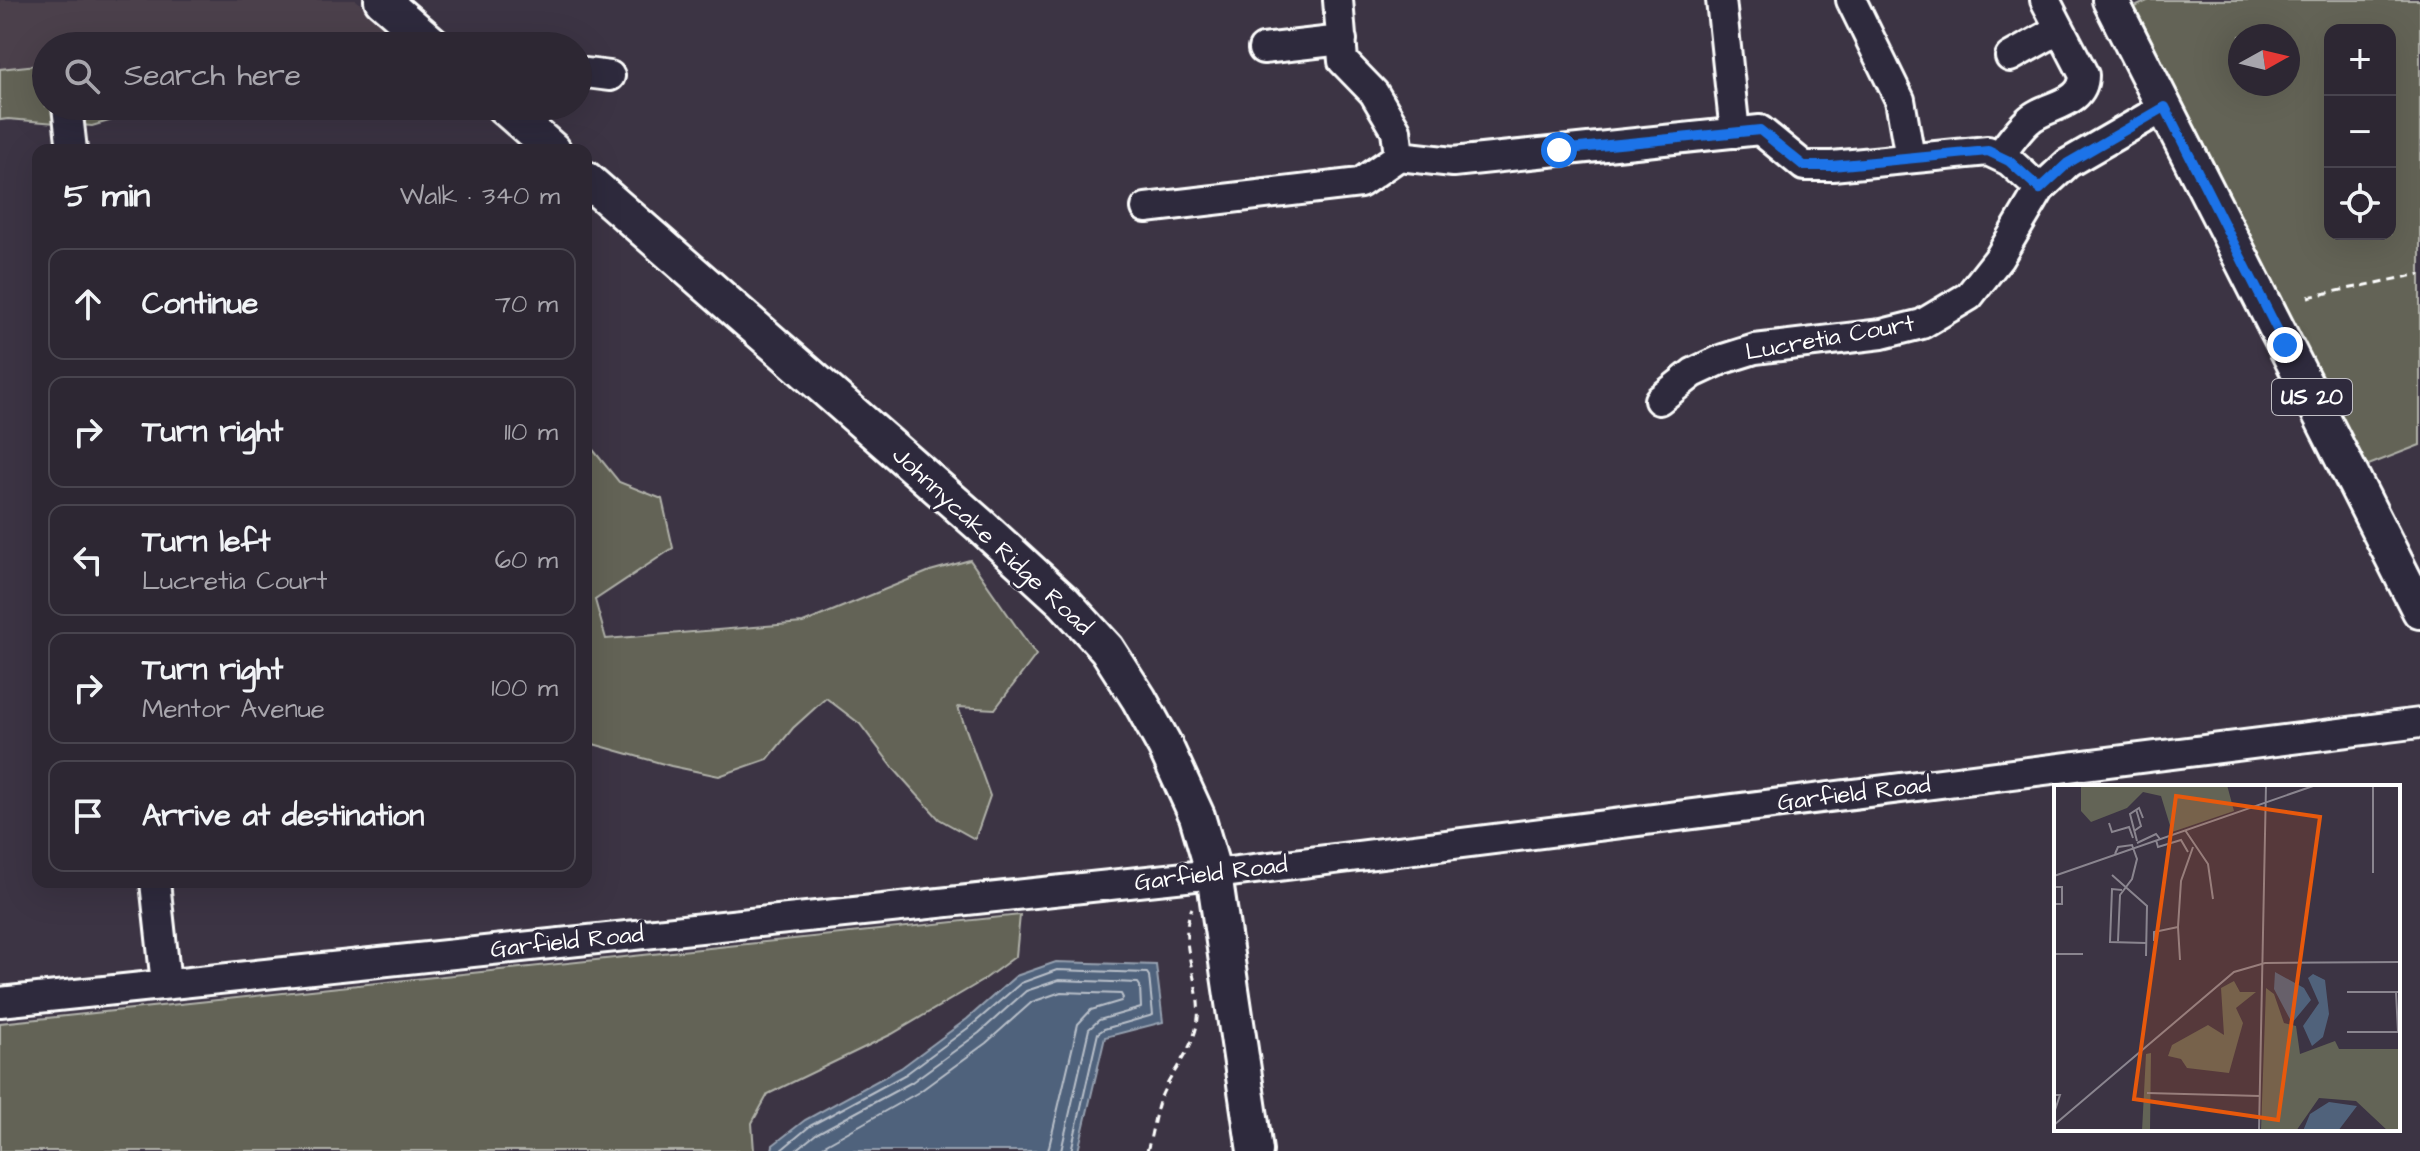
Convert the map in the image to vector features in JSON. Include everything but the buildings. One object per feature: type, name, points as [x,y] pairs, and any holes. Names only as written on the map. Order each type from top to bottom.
[{"type":"main road","points":[[382,0],[419,32]]},
{"type":"main road","name":"US 20","points":[[2110,0],[2420,611]]},
{"type":"main road","points":[[519,120],[546,144]]},
{"type":"main road","name":"Johnnycake Ridge Road","points":[[592,184],[979,524],[1064,602],[1107,649],[1165,746],[1197,816],[1216,886],[1255,1151]]},
{"type":"street","points":[[1338,0],[1343,61],[1374,93],[1396,130],[1399,156]]},
{"type":"street","points":[[1721,0],[1735,133]]},
{"type":"street","points":[[1851,0],[1900,100],[1910,158]]},
{"type":"street","points":[[1999,156],[2030,118],[2068,101],[2082,89],[2084,75],[2045,0]]},
{"type":"street","points":[[2010,57],[2060,29]]},
{"type":"street","points":[[1263,49],[1342,40]]},
{"type":"street","points":[[592,74],[610,76]]},
{"type":"street","name":"Lucretia Court","points":[[1659,400],[1693,373],[1755,349],[1882,334],[1922,324],[1969,296],[1999,258],[2040,189],[2068,163],[2165,107]]},
{"type":"street","points":[[69,120],[71,144]]},
{"type":"street","points":[[1146,208],[1360,183],[1399,156],[1453,162],[1760,130],[1804,166],[1988,151],[2009,161],[2040,189]]},
{"type":"street","name":"Garfield Road","points":[[0,1002],[1216,886],[2420,723]]},
{"type":"street","points":[[156,888],[166,984]]},
{"type":"path","points":[[2308,297],[2420,274]]},
{"type":"path","points":[[1147,1151],[1159,1103],[1195,1034],[1198,1018],[1188,938],[1189,914],[1196,901],[1216,886]]},
{"type":"shaded area","points":[[0,0],[356,0],[391,32],[32,32],[32,106],[0,109]]},
{"type":"green space","points":[[2149,0],[2420,0],[2420,445],[2366,466],[2135,7]]},
{"type":"green space","points":[[32,66],[32,120],[112,120],[92,126],[0,120],[0,69]]},
{"type":"green space","points":[[592,448],[619,482],[662,499],[673,548],[595,600],[606,639],[803,623],[930,571],[970,560],[1036,655],[995,709],[958,707],[990,796],[975,839],[939,819],[895,770],[860,724],[826,698],[793,728],[768,759],[719,776],[592,744]]},
{"type":"green space","points":[[1020,915],[1016,956],[982,981],[892,1034],[768,1094],[752,1123],[754,1151],[0,1151],[0,1023]]},
{"type":"water","points":[[1056,962],[1156,965],[1163,1022],[1105,1037],[1078,1151],[772,1151],[773,1145],[805,1120],[901,1068],[967,1019],[1016,976]]},
{"type":"route","points":[[1559,150],[1760,130],[1804,166],[1988,151],[2009,161],[2040,189],[2068,163],[2165,107],[2285,345]]}]
